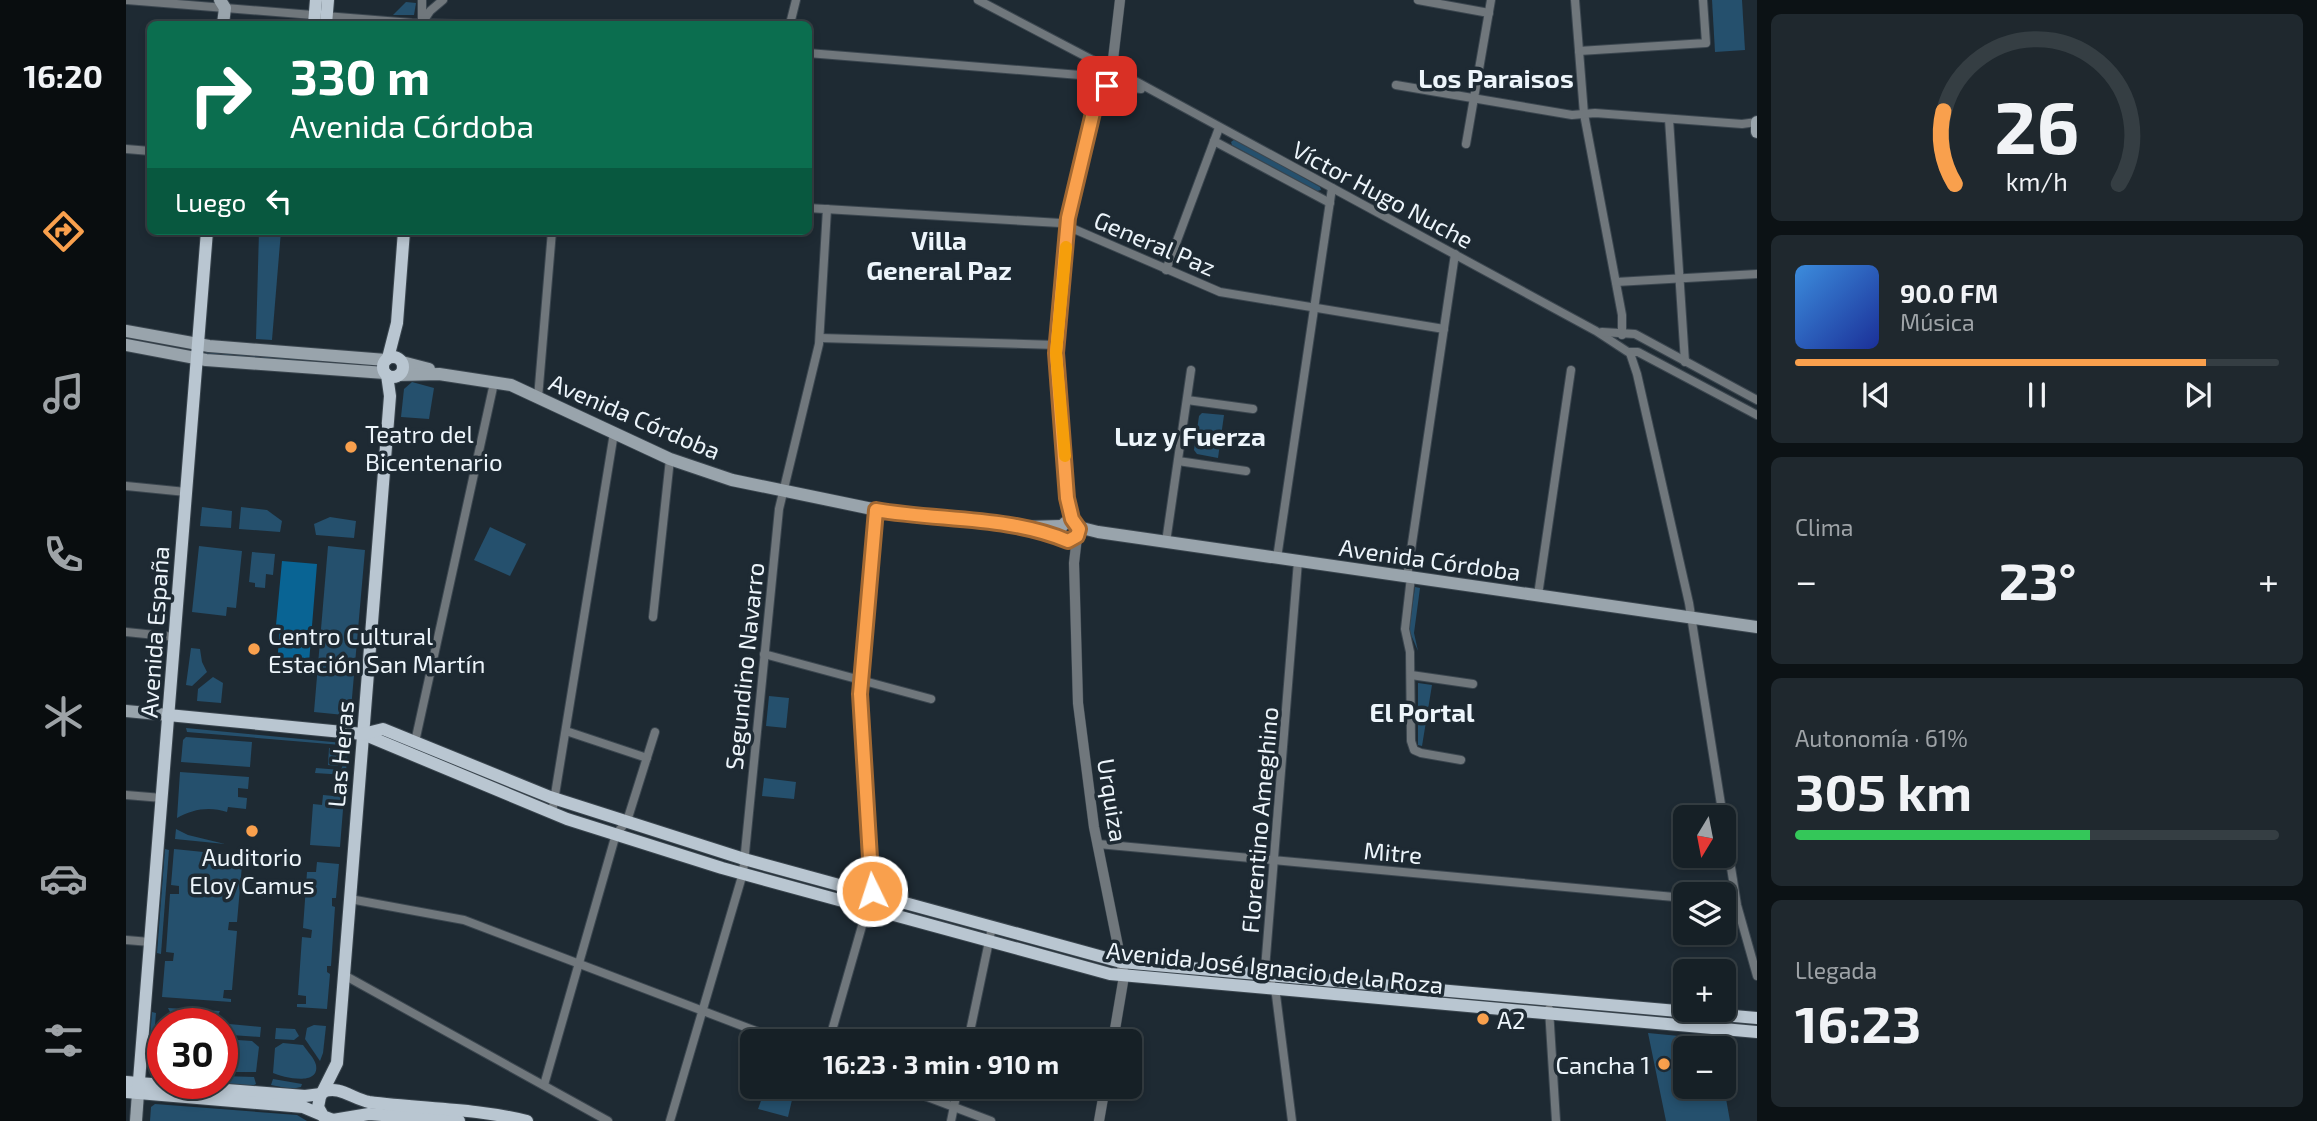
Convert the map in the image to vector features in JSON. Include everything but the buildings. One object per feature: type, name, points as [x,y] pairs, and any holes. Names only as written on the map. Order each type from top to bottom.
[{"type":"main road","points":[[316,0],[320,20]]},
{"type":"main road","points":[[320,20],[328,0]]},
{"type":"main road","points":[[223,21],[224,3]]},
{"type":"main road","name":"Avenida España","points":[[136,1121],[132,1087],[150,942],[207,235]]},
{"type":"main road","points":[[387,359],[397,323],[404,235]]},
{"type":"main road","points":[[126,331],[198,344],[387,359],[394,357],[393,371]]},
{"type":"main road","name":"Avenida Córdoba","points":[[126,345],[197,358],[439,374],[511,385],[670,459],[732,480],[876,510],[1024,527],[1098,532],[1757,627]]},
{"type":"main road","name":"Las Heras","points":[[322,1093],[337,1063],[393,371]]},
{"type":"main road","name":"Avenida José Ignacio de la Roza","points":[[126,710],[363,734],[567,819],[743,873],[1110,974],[1757,1032]]},
{"type":"main road","name":"Avenida José Ignacio de la Roza","points":[[363,734],[383,729],[555,798],[744,859],[1121,962],[1757,1018]]},
{"type":"main road","points":[[567,819],[608,825],[626,821]]},
{"type":"main road","points":[[743,873],[758,870],[780,875],[801,875]]},
{"type":"main road","points":[[814,893],[832,892],[854,897],[871,894]]},
{"type":"main road","points":[[1058,960],[1071,958],[1098,964],[1121,962]]},
{"type":"main road","points":[[132,1087],[305,1096],[333,1089],[370,1102],[473,1111],[527,1121]]},
{"type":"main road","points":[[132,1087],[302,1107],[327,1118],[369,1114],[459,1121]]},
{"type":"main road","points":[[322,1093],[318,1107],[327,1118]]},
{"type":"main road","points":[[327,1118],[346,1112],[348,1107],[343,1093]]},
{"type":"street","points":[[127,0],[224,3],[320,20],[346,21]]},
{"type":"street","points":[[422,0],[422,21]]},
{"type":"street","points":[[424,21],[430,11],[443,0]]},
{"type":"street","points":[[791,21],[796,0]]},
{"type":"street","name":"Víctor Hugo Nuche","points":[[978,0],[1632,351],[1757,415]]},
{"type":"street","points":[[1107,67],[1095,71],[1102,84],[1115,79],[1107,67],[1120,2],[1109,0]]},
{"type":"street","points":[[1418,0],[1489,13]]},
{"type":"street","points":[[1466,144],[1491,0]]},
{"type":"street","points":[[1575,0],[1584,114],[1625,334],[1632,351],[1691,617],[1721,805]]},
{"type":"street","points":[[1579,51],[1706,43],[1703,0]]},
{"type":"street","name":"Víctor Hugo Nuche","points":[[812,53],[1080,75],[1102,84],[1150,91]]},
{"type":"street","name":"Urquiza","points":[[1102,84],[1096,100],[1068,226],[1056,345],[1074,563],[1077,693],[1098,844],[1124,976],[1115,1029]]},
{"type":"street","points":[[1396,85],[1572,115],[1757,126]]},
{"type":"street","points":[[1669,119],[1685,362]]},
{"type":"street","points":[[1166,270],[1219,128]]},
{"type":"street","name":"Víctor Hugo Nuche","points":[[1214,141],[1330,203]]},
{"type":"street","points":[[126,149],[147,151]]},
{"type":"street","points":[[1277,558],[1332,188]]},
{"type":"street","name":"General Paz","points":[[812,208],[1060,223],[1220,292],[1444,329]]},
{"type":"street","name":"Segundino Navarro","points":[[670,1121],[743,873],[779,509],[820,338],[827,209]]},
{"type":"street","points":[[538,398],[552,235]]},
{"type":"street","points":[[1455,254],[1409,577],[1405,629],[1410,652],[1411,741],[1414,750],[1421,754],[1461,760]]},
{"type":"street","points":[[1616,282],[1757,274]]},
{"type":"street","name":"Víctor Hugo Nuche","points":[[1596,331],[1640,338]]},
{"type":"street","points":[[820,338],[1056,345]]},
{"type":"street","points":[[1640,338],[1757,400]]},
{"type":"street","points":[[1632,351],[1641,346],[1640,338]]},
{"type":"street","points":[[1166,542],[1191,370]]},
{"type":"street","points":[[1538,596],[1571,370]]},
{"type":"street","points":[[415,742],[494,383]]},
{"type":"street","points":[[1187,400],[1253,409]]},
{"type":"street","points":[[552,813],[614,433]]},
{"type":"street","points":[[653,617],[670,459]]},
{"type":"street","points":[[1178,461],[1246,471]]},
{"type":"street","points":[[126,486],[186,492]]},
{"type":"street","points":[[833,1029],[871,894],[861,680],[876,510]]},
{"type":"street","name":"Florentino Ameghino","points":[[1292,1121],[1273,989],[1265,969],[1298,561]]},
{"type":"street","points":[[126,632],[174,637]]},
{"type":"street","points":[[764,654],[931,699]]},
{"type":"street","points":[[1411,675],[1473,684]]},
{"type":"street","points":[[566,731],[647,758]]},
{"type":"street","points":[[544,1086],[617,834],[626,821],[655,732]]},
{"type":"street","points":[[126,795],[162,798]]},
{"type":"street","name":"Mitre","points":[[1098,844],[1673,897]]},
{"type":"street","points":[[350,899],[464,920],[750,1029]]},
{"type":"street","points":[[1736,903],[1757,976]]},
{"type":"street","points":[[971,1029],[992,927]]},
{"type":"street","points":[[126,940],[150,942]]},
{"type":"street","points":[[344,975],[608,1121]]},
{"type":"street","points":[[1548,1000],[1556,1121]]},
{"type":"street","points":[[933,1099],[991,1121]]},
{"type":"street","points":[[951,1121],[956,1099]]},
{"type":"street","points":[[1099,1121],[1103,1099]]},
{"type":"shaded area","points":[[1712,0],[1742,0],[1745,50],[1715,52]]},
{"type":"shaded area","points":[[406,2],[416,3],[414,15],[393,15]]},
{"type":"shaded area","points":[[1235,139],[1321,190],[1317,191],[1232,145],[1231,142]]},
{"type":"shaded area","points":[[259,235],[281,235],[272,340],[256,339]]},
{"type":"shaded area","points":[[206,351],[379,362],[378,369],[206,354]]},
{"type":"shaded area","points":[[412,382],[434,388],[429,419],[401,417],[404,389]]},
{"type":"shaded area","points":[[1202,413],[1224,415],[1218,458],[1197,454],[1194,450],[1199,416]]},
{"type":"shaded area","points":[[202,507],[232,511],[231,528],[200,526]]},
{"type":"shaded area","points":[[241,507],[267,510],[282,521],[280,532],[239,529]]},
{"type":"shaded area","points":[[330,517],[356,521],[354,538],[316,535],[314,524]]},
{"type":"shaded area","points":[[490,527],[526,544],[510,576],[474,560]]},
{"type":"shaded area","points":[[199,546],[242,551],[236,608],[227,607],[226,616],[192,612]]},
{"type":"shaded area","points":[[328,546],[365,550],[351,709],[344,715],[314,712]]},
{"type":"shaded area","points":[[252,552],[275,554],[273,575],[266,574],[265,588],[255,587],[255,583],[249,582]]},
{"type":"shaded area","points":[[282,561],[317,564],[308,675],[273,672],[274,665],[277,665],[280,626],[276,625]]},
{"type":"shaded area","points":[[1415,587],[1420,588],[1414,633],[1418,651],[1409,630]]},
{"type":"shaded area","points":[[191,648],[200,649],[207,672],[192,686],[186,685]]},
{"type":"shaded area","points":[[213,677],[223,683],[221,703],[197,701],[198,689]]},
{"type":"shaded area","points":[[1418,683],[1432,685],[1422,746],[1418,745]]},
{"type":"shaded area","points":[[769,696],[789,698],[786,728],[766,726]]},
{"type":"shaded area","points":[[186,728],[343,743],[341,745],[187,732]]},
{"type":"shaded area","points":[[186,737],[252,742],[250,767],[181,762],[183,740]]},
{"type":"shaded area","points":[[329,748],[344,752],[338,766],[328,765]]},
{"type":"shaded area","points":[[347,753],[346,775],[315,773],[316,768],[341,770]]},
{"type":"shaded area","points":[[180,772],[249,777],[248,789],[238,788],[238,797],[247,798],[246,809],[228,807],[227,812],[201,809],[177,818]]},
{"type":"shaded area","points":[[764,778],[796,782],[794,799],[762,796]]},
{"type":"shaded area","points":[[323,795],[344,797],[340,847],[310,845],[313,804],[322,805]]},
{"type":"shaded area","points":[[176,829],[188,835],[225,844],[175,839]]},
{"type":"shaded area","points":[[165,849],[169,850],[161,954],[157,953]]},
{"type":"shaded area","points":[[174,849],[233,855],[233,864],[242,865],[237,922],[229,922],[228,930],[237,931],[232,990],[224,990],[223,998],[231,999],[231,1002],[162,997],[165,961],[173,961],[174,953],[166,952],[170,894],[179,894],[179,886],[171,885]]},
{"type":"shaded area","points":[[317,862],[339,864],[336,898],[332,898],[332,906],[335,907],[331,966],[327,966],[327,972],[330,974],[327,1009],[297,1007],[297,1004],[306,1004],[306,996],[298,995],[302,937],[311,938],[312,930],[303,928],[307,872],[316,872]]},
{"type":"shaded area","points":[[238,1025],[261,1027],[260,1037],[238,1035]]},
{"type":"shaded area","points":[[314,1025],[326,1026],[320,1061],[305,1039],[307,1028]]},
{"type":"shaded area","points":[[276,1028],[295,1029],[299,1036],[294,1040],[275,1039]]},
{"type":"shaded area","points":[[1648,1033],[1679,1036],[1673,1036],[1673,1099],[1726,1099],[1730,1121],[1666,1121]]},
{"type":"shaded area","points":[[238,1040],[252,1041],[259,1047],[256,1072],[238,1072]]},
{"type":"shaded area","points":[[283,1043],[303,1045],[316,1065],[316,1072],[312,1076],[299,1079],[273,1073],[275,1048]]},
{"type":"shaded area","points":[[238,1076],[254,1077],[256,1084],[238,1085]]},
{"type":"shaded area","points":[[273,1079],[302,1084],[301,1087],[291,1089],[271,1085]]},
{"type":"shaded area","points":[[762,1099],[792,1099],[788,1117],[758,1109]]},
{"type":"shaded area","points":[[155,1104],[297,1115],[307,1121],[150,1121],[151,1107]]},
{"type":"slow traffic","points":[[1065,456],[1056,353],[1066,247]]},
{"type":"place","name":"Teatro del Bicentenario","points":[[351,447]]},
{"type":"place","name":"Centro Cultural Estación San Martín","points":[[254,649]]},
{"type":"place","name":"Auditorio Eloy Camus","points":[[252,831]]},
{"type":"place","name":"A2","points":[[1483,1019]]},
{"type":"place","name":"Cancha 1","points":[[1664,1064]]},
{"type":"district","name":"Los Paraisos","points":[[1496,77]]},
{"type":"district","name":"Villa General Paz","points":[[939,254]]},
{"type":"district","name":"Luz y Fuerza","points":[[1190,435]]},
{"type":"district","name":"El Portal","points":[[1422,711]]},
{"type":"route","points":[[872,891],[860,694],[876,510],[1024,527],[1058,535],[1068,541],[1077,536],[1079,529],[1072,519],[1067,498],[1056,353],[1068,218],[1096,100],[1107,86]]}]
